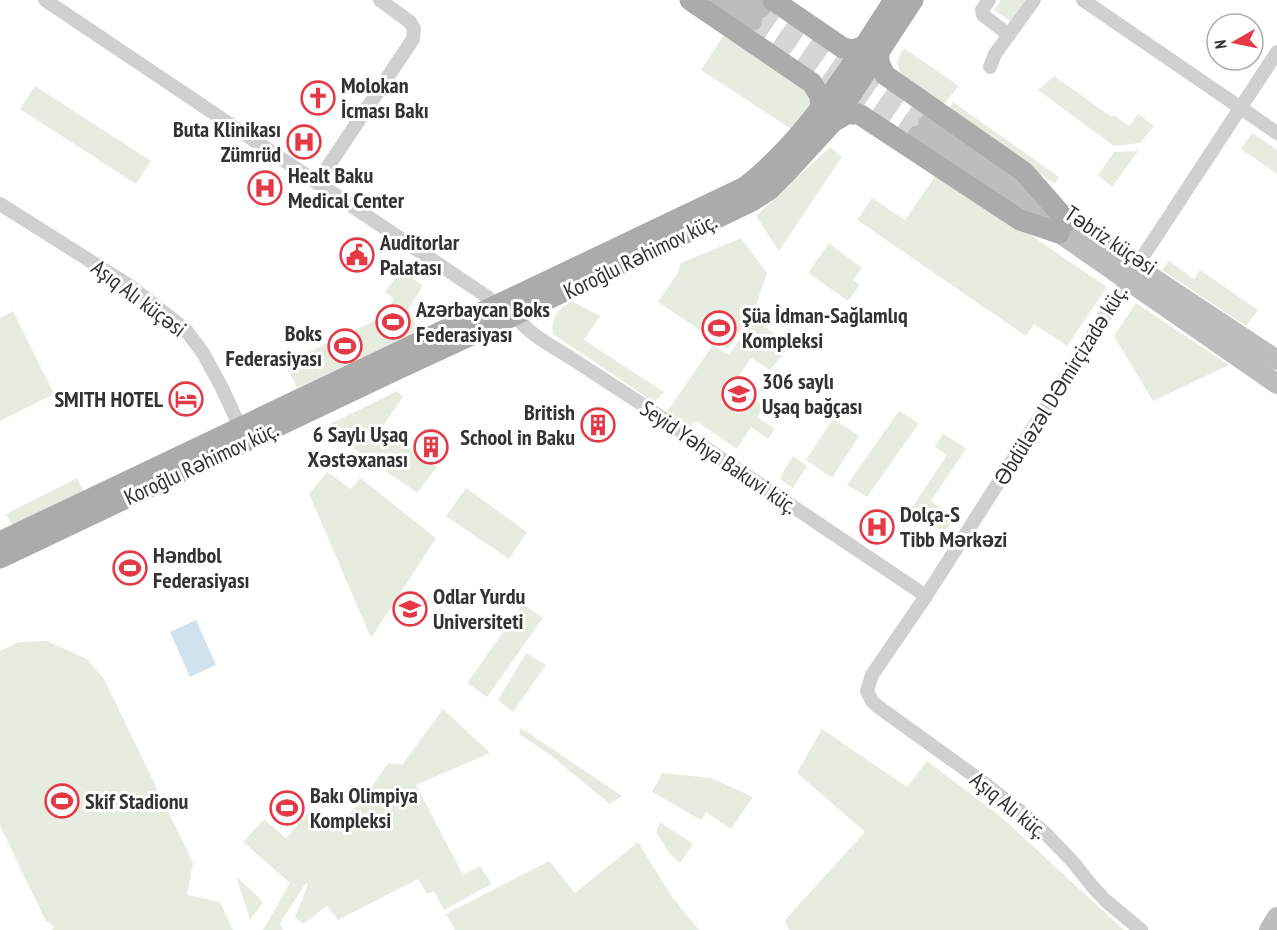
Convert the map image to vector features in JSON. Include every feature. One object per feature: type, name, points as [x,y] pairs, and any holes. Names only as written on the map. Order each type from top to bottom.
[{"type":"main road","points":[[690,0],[812,83],[820,96],[827,116],[859,114],[1020,220],[1063,227]]},
{"type":"main road","points":[[720,0],[758,7],[843,48],[872,50],[885,75],[1024,172],[1063,227]]},
{"type":"main road","name":"Koroğlu Rəhimov küç.","points":[[872,50],[894,0]]},
{"type":"main road","name":"Koroğlu Rəhimov küç.","points":[[0,558],[752,201],[769,190],[789,170],[872,50],[913,0]]},
{"type":"main road","name":"Koroğlu Rəhimov küç.","points":[[0,542],[240,427],[490,300],[745,187],[827,116]]},
{"type":"main road","name":"Təbriz küçəsi","points":[[923,130],[1132,273],[1277,360]]},
{"type":"main road","name":"Təbriz küçəsi","points":[[1132,273],[1277,384]]},
{"type":"main road","points":[[1269,930],[1277,917]]},
{"type":"street","points":[[45,0],[490,300]]},
{"type":"street","points":[[317,183],[413,39],[414,29],[410,22],[381,0]]},
{"type":"street","points":[[989,0],[982,10],[983,15],[1009,35]]},
{"type":"street","points":[[990,67],[995,54],[1034,0]]},
{"type":"street","points":[[1083,0],[1277,133]]},
{"type":"street","name":"Əbdüləzəl DƏmirçizadə küç.","points":[[867,691],[872,675],[926,596],[1132,273],[1277,52]]},
{"type":"street","name":"Aşıq Alı küçəsi","points":[[0,204],[130,286],[185,329],[203,353],[240,427]]},
{"type":"street","name":"Seyid Yəhya Bakuvi küç.","points":[[516,315],[522,324],[542,339],[926,596]]},
{"type":"street","name":"Aşıq Alı küç.","points":[[867,691],[877,706],[1019,810],[1073,862],[1106,901],[1141,930]]},
{"type":"shaded area","points":[[1001,0],[1025,0],[1010,21],[994,10]]},
{"type":"shaded area","points":[[726,32],[811,93],[810,104],[791,129],[701,70]]},
{"type":"shaded area","points":[[904,48],[959,86],[943,105],[915,87],[902,75],[898,62]]},
{"type":"shaded area","points":[[1054,76],[1112,117],[1114,115],[1129,126],[1138,114],[1154,126],[1140,143],[1114,146],[1038,90]]},
{"type":"shaded area","points":[[35,86],[151,161],[136,184],[20,109]]},
{"type":"shaded area","points":[[953,102],[1059,177],[1055,184],[949,110]]},
{"type":"shaded area","points":[[1252,133],[1277,150],[1277,174],[1241,149]]},
{"type":"shaded area","points":[[830,147],[842,157],[779,251],[756,216]]},
{"type":"shaded area","points":[[1138,151],[1112,187],[1098,175],[1114,152]]},
{"type":"shaded area","points":[[938,172],[1107,287],[1067,346],[1034,324],[1026,336],[857,220],[872,198],[905,220]]},
{"type":"shaded area","points":[[741,238],[767,273],[755,308],[728,349],[658,302],[677,274],[681,263]]},
{"type":"shaded area","points":[[829,243],[862,268],[853,280],[860,285],[848,301],[808,273]]},
{"type":"shaded area","points":[[1169,261],[1194,279],[1200,270],[1258,310],[1246,326],[1162,270]]},
{"type":"shaded area","name":"Azərbaycan Boks Federasiyası","points":[[401,270],[423,286],[408,309],[419,331],[297,388],[285,363],[389,314],[393,298],[385,292]]},
{"type":"shaded area","points":[[572,301],[600,316],[584,340],[664,392],[654,402],[553,334],[554,318],[563,307]]},
{"type":"shaded area","points":[[1136,303],[1229,365],[1153,401],[1114,336]]},
{"type":"shaded area","points":[[13,311],[54,394],[0,421],[0,318]]},
{"type":"shaded area","points":[[753,320],[792,344],[770,370],[751,358],[721,402],[739,415],[751,397],[764,406],[757,417],[775,429],[768,439],[751,427],[737,449],[696,421],[687,429],[666,413],[713,345],[729,355]]},
{"type":"shaded area","points":[[397,391],[403,397],[382,427],[437,467],[417,493],[324,427]]},
{"type":"shaded area","points":[[899,411],[919,423],[867,497],[847,485]]},
{"type":"shaded area","points":[[833,419],[859,436],[832,478],[806,460]]},
{"type":"shaded area","points":[[943,433],[966,449],[931,501],[955,518],[944,533],[911,509],[947,455],[935,447]]},
{"type":"shaded area","points":[[793,456],[807,466],[793,488],[780,479]]},
{"type":"shaded area","points":[[327,472],[351,489],[360,478],[436,538],[371,638],[309,494]]},
{"type":"shaded area","points":[[77,478],[85,494],[13,527],[6,514]]},
{"type":"shaded area","points":[[466,488],[527,532],[509,559],[446,516]]},
{"type":"shaded area","points":[[523,604],[543,618],[487,697],[467,683]]},
{"type":"shaded area","points":[[47,641],[87,659],[104,679],[193,863],[187,895],[220,902],[233,930],[51,930],[55,927],[46,921],[0,826],[0,651],[19,642]]},
{"type":"shaded area","points":[[526,653],[546,665],[513,712],[498,700]]},
{"type":"shaded area","points":[[443,709],[490,753],[416,785],[463,875],[480,866],[492,884],[444,910],[434,891],[427,894],[418,879],[338,920],[327,906],[303,924],[295,917],[308,885],[306,883],[280,923],[283,930],[263,930],[290,883],[243,842],[264,819],[286,838],[309,812],[333,833],[367,794],[388,763],[402,765]]},
{"type":"shaded area","points":[[521,728],[622,796],[610,804],[549,754],[519,734]]},
{"type":"shaded area","points":[[822,729],[907,787],[927,761],[999,815],[1124,930],[789,930],[785,920],[865,832],[797,773]]},
{"type":"shaded area","points":[[662,773],[711,778],[753,797],[731,829],[706,812],[701,820],[652,792]]},
{"type":"shaded area","points":[[660,822],[693,844],[680,863],[670,854],[656,832]]},
{"type":"shaded area","points":[[638,842],[672,897],[699,930],[455,930],[446,914],[549,861],[575,893]]},
{"type":"shaded area","points":[[236,876],[263,902],[250,920]]},
{"type":"water","points":[[196,620],[216,665],[190,677],[170,632]]},
{"type":"tunnel","points":[[761,8],[928,124]]},
{"type":"tunnel","points":[[752,21],[918,135]]},
{"type":"place","name":"Molokan İcması Bakı","points":[[318,98]]},
{"type":"place","name":"Buta Klinikası Zümrüd","points":[[304,142]]},
{"type":"place","name":"Healt Baku Medical Center","points":[[265,188]]},
{"type":"place","name":"Auditorlar Palatası","points":[[357,255]]},
{"type":"place","name":"Azərbaycan Boks Federasiyası","points":[[393,322]]},
{"type":"place","name":"Şüa İdman-Sağlamlıq Kompleksi","points":[[719,328]]},
{"type":"place","name":"Boks Federasiyası","points":[[345,346]]},
{"type":"place","name":"306 saylı Uşaq bağçası","points":[[739,394]]},
{"type":"place","name":"SMITH HOTEL","points":[[186,399]]},
{"type":"place","name":"British School in Baku","points":[[598,425]]},
{"type":"place","name":"6 Saylı Uşaq Xəstəxanası","points":[[431,447]]},
{"type":"place","name":"Dolça-S Tibb Mərkəzi","points":[[877,527]]},
{"type":"place","name":"Həndbol Federasiyası","points":[[130,568]]},
{"type":"place","name":"Odlar Yurdu Universiteti","points":[[410,609]]},
{"type":"place","name":"Skif Stadionu","points":[[62,801]]},
{"type":"place","name":"Bakı Olimpiya Kompleksi","points":[[287,808]]}]
